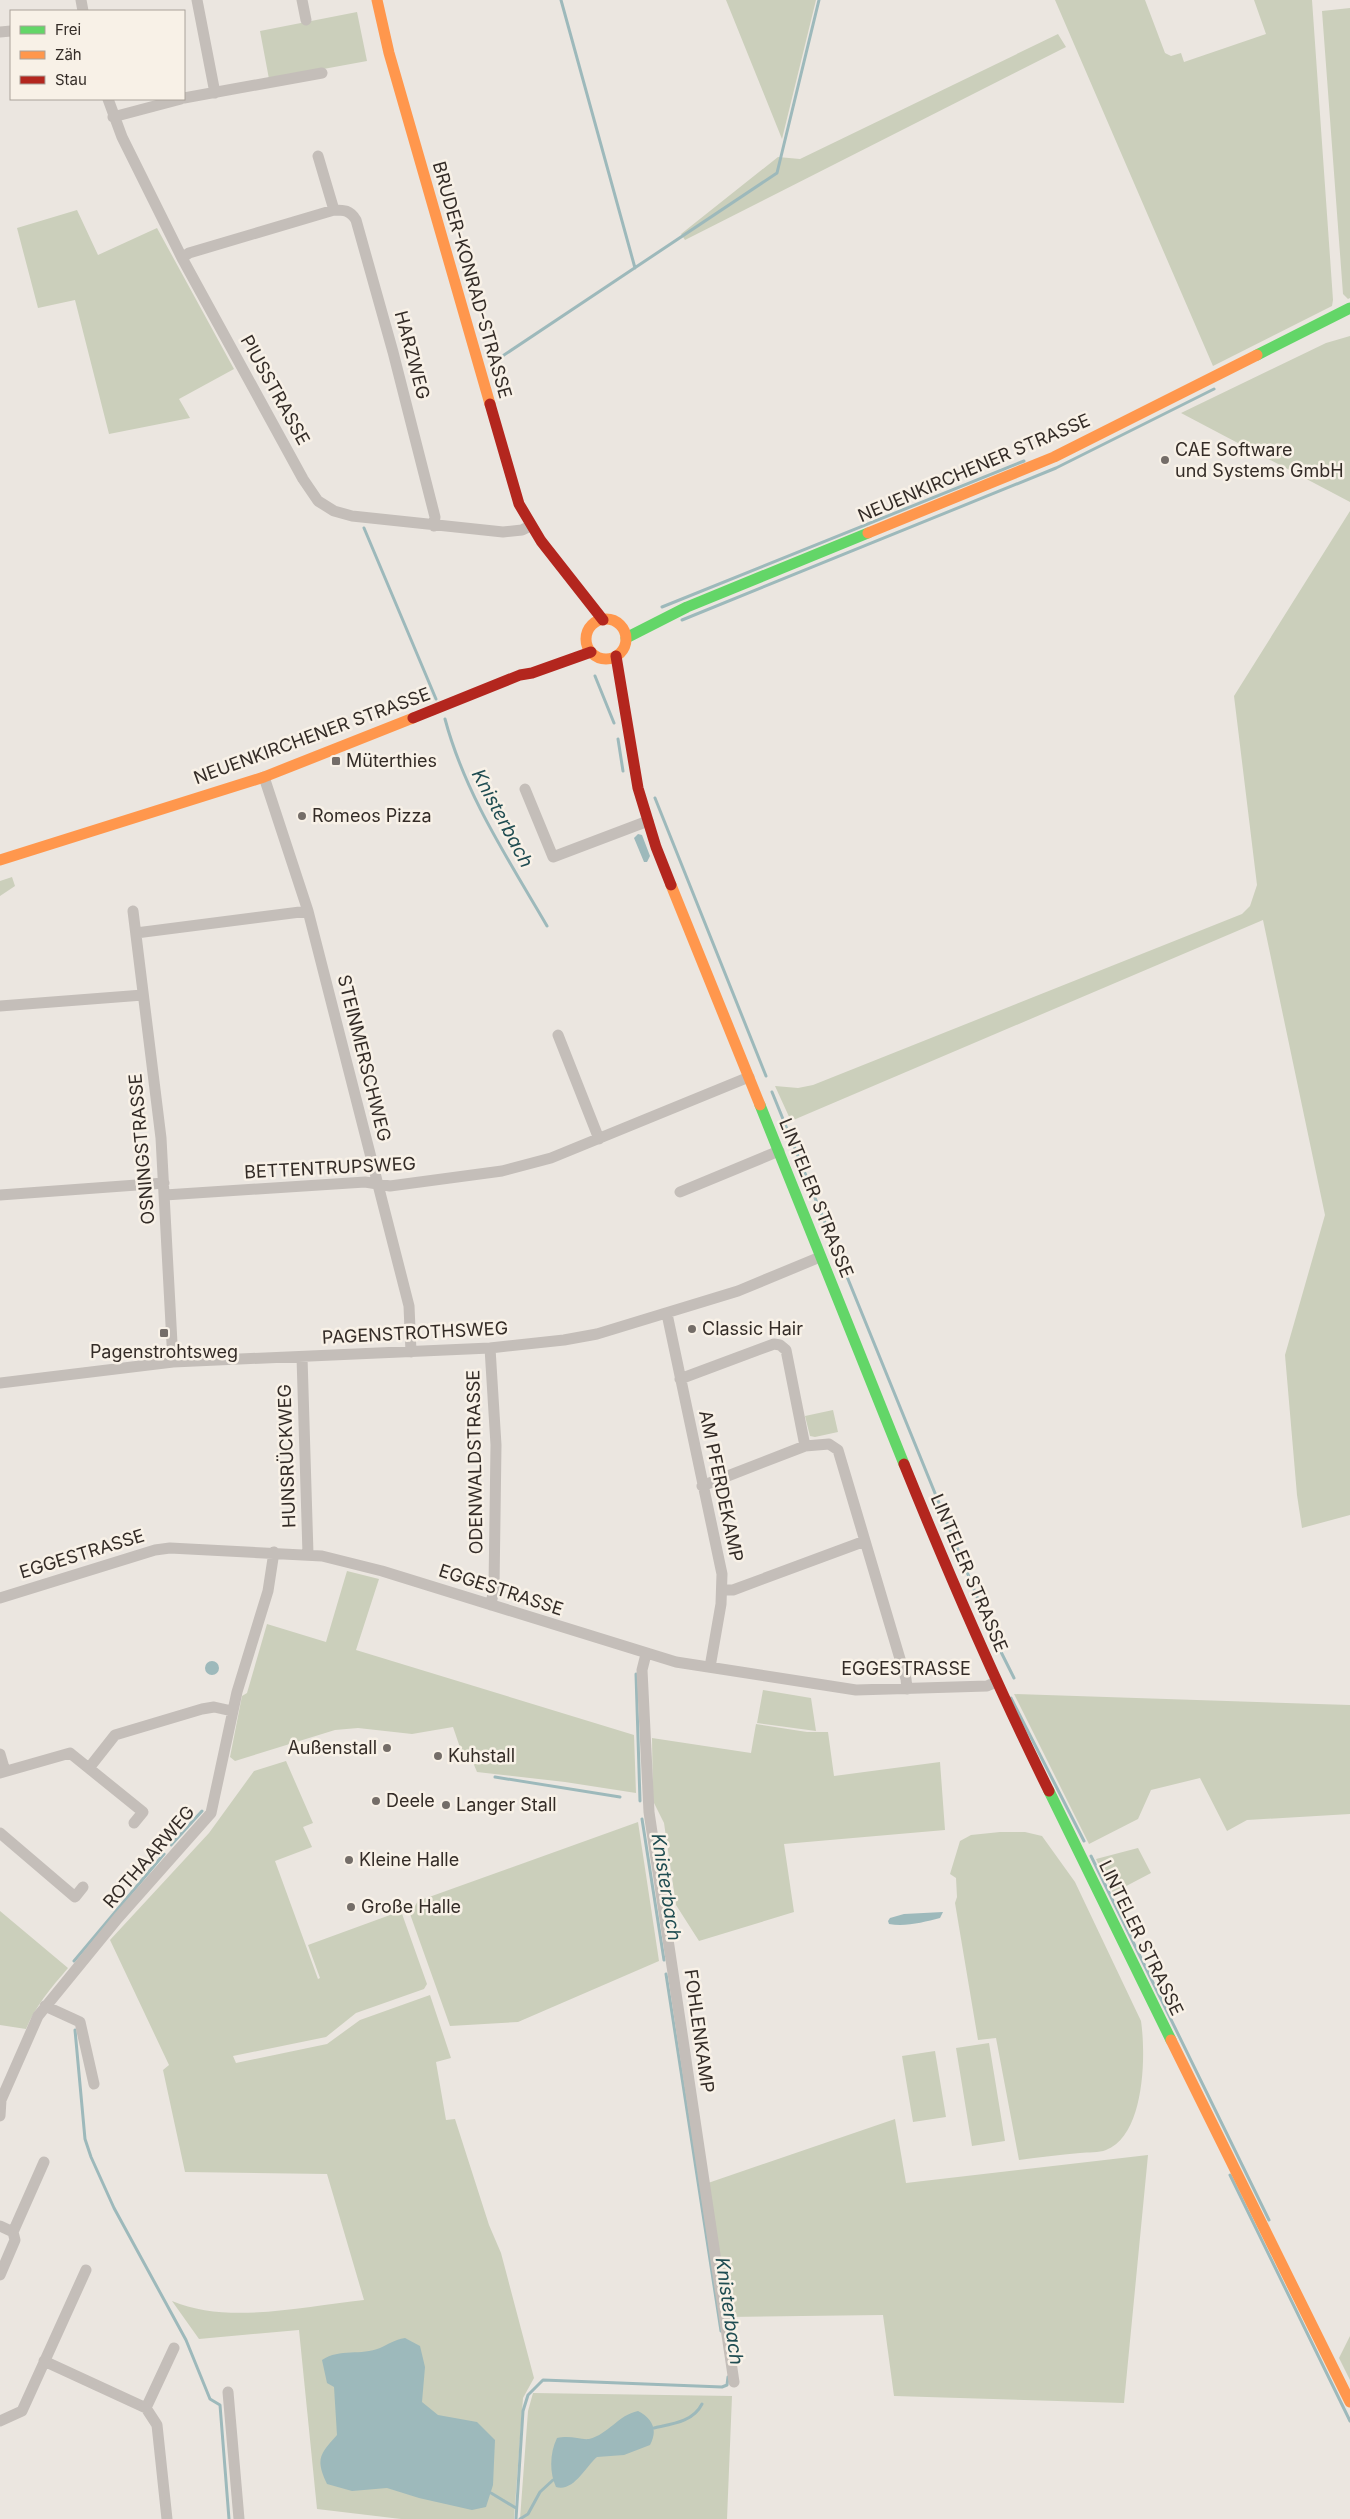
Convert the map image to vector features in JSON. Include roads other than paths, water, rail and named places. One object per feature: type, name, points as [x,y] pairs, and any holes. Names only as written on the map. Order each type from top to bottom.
[{"type":"street","points":[[197,0],[215,93]]},
{"type":"street","points":[[302,0],[306,20]]},
{"type":"street","name":"BRUDER-KONRAD-STRASSE","points":[[377,0],[389,53],[519,504],[530,526],[603,620]]},
{"type":"street","points":[[185,99],[322,74]]},
{"type":"street","name":"PIUSSTRASSE","points":[[108,100],[113,117],[182,258],[303,479],[318,501],[334,511],[352,516],[434,526],[503,532],[522,530],[530,526]]},
{"type":"street","points":[[113,117],[179,100]]},
{"type":"street","points":[[182,258],[190,253],[334,210],[318,156]]},
{"type":"street","name":"HARZWEG","points":[[334,210],[344,210],[352,214],[356,220],[425,474],[435,517],[434,526]]},
{"type":"street","name":"NEUENKIRCHENER STRASSE","points":[[626,638],[686,607],[1054,457],[1350,308]]},
{"type":"street","name":"BRUDER-KONRAD-STRASSE","points":[[556,560],[592,627]]},
{"type":"street","name":"NEUENKIRCHENER STRASSE","points":[[621,626],[686,607]]},
{"type":"street","points":[[603,620],[613,621],[621,626],[626,638],[624,648],[616,656],[604,659],[589,646],[592,627],[603,620]]},
{"type":"street","name":"NEUENKIRCHENER STRASSE","points":[[0,860],[264,777],[520,675],[532,673],[589,646]]},
{"type":"street","name":"LINTELER STRASSE","points":[[616,656],[627,714],[627,728]]},
{"type":"street","name":"LINTELER STRASSE","points":[[604,659],[627,728],[638,788],[648,822],[748,1078],[956,1591],[996,1682],[1350,2402]]},
{"type":"street","name":"STEINMERSCHWEG","points":[[264,777],[308,911],[378,1184],[409,1306],[411,1352]]},
{"type":"street","points":[[525,789],[553,856],[648,822]]},
{"type":"street","name":"OSNINGSTRASSE","points":[[133,910],[161,1138],[173,1362]]},
{"type":"street","points":[[136,933],[308,911]]},
{"type":"street","points":[[0,1006],[143,995]]},
{"type":"street","points":[[558,1035],[600,1138]]},
{"type":"street","name":"BETTENTRUPSWEG","points":[[0,1195],[365,1182],[390,1186],[502,1171],[551,1158],[748,1078]]},
{"type":"street","points":[[680,1192],[779,1151]]},
{"type":"street","name":"PAGENSTROTHSWEG","points":[[0,1383],[173,1362],[490,1348],[564,1340],[597,1334],[667,1314],[738,1290],[820,1257]]},
{"type":"street","name":"AM PFERDEKAMP","points":[[667,1314],[722,1574],[722,1590],[710,1667]]},
{"type":"street","points":[[680,1379],[774,1344],[780,1345],[786,1350],[805,1446]]},
{"type":"street","name":"ODENWALDSTRASSE","points":[[490,1348],[496,1445],[494,1587],[490,1605]]},
{"type":"street","name":"HUNSRÜCKWEG","points":[[302,1357],[308,1554]]},
{"type":"street","points":[[702,1486],[805,1446],[829,1444],[838,1450],[906,1679],[907,1689]]},
{"type":"street","points":[[722,1590],[733,1590],[865,1541]]},
{"type":"street","name":"EGGESTRASSE","points":[[0,1598],[155,1550],[308,1554],[382,1571],[676,1662],[856,1690],[987,1686],[996,1682]]},
{"type":"street","name":"ROTHAARWEG","points":[[0,2116],[2,2100],[34,2023],[44,2006],[118,1918],[211,1813],[232,1711],[268,1591],[274,1552]]},
{"type":"street","name":"FOHLENKAMP","points":[[646,1654],[642,1670],[649,1812],[734,2382]]},
{"type":"street","points":[[89,1768],[115,1735],[202,1709],[214,1707],[232,1711]]},
{"type":"street","points":[[0,1754],[3,1772],[70,1753],[143,1812],[134,1823]]},
{"type":"street","points":[[0,1833],[75,1897],[83,1887]]},
{"type":"street","points":[[44,2006],[80,2022],[94,2084]]},
{"type":"street","points":[[0,2275],[15,2240],[13,2232],[44,2162]]},
{"type":"street","points":[[0,2226],[13,2232]]},
{"type":"street","points":[[0,2421],[22,2411],[86,2270]]},
{"type":"street","points":[[146,2408],[174,2348]]},
{"type":"street","points":[[44,2361],[146,2408],[157,2425],[166,2519]]},
{"type":"street","points":[[228,2392],[239,2519]]},
{"type":"water","points":[[638,834],[642,835],[650,856],[647,862],[644,862],[634,838]]},
{"type":"water","points":[[209,1661],[215,1661],[219,1668],[215,1675],[209,1675],[205,1671],[205,1665]]},
{"type":"water","points":[[943,1912],[940,1918],[915,1924],[895,1925],[889,1924],[888,1921],[890,1918],[904,1914]]},
{"type":"water","points":[[405,2338],[420,2346],[425,2367],[422,2402],[438,2415],[477,2422],[495,2440],[493,2485],[486,2507],[472,2510],[419,2498],[387,2488],[352,2491],[327,2484],[321,2468],[321,2457],[337,2435],[334,2387],[327,2383],[322,2360],[336,2354],[373,2350]]},
{"type":"water","points":[[638,2411],[653,2425],[654,2434],[650,2445],[624,2455],[597,2457],[574,2482],[562,2488],[556,2487],[552,2475],[551,2462],[557,2438],[589,2439],[596,2437],[625,2416]]},
{"type":"waterway","points":[[561,0],[635,268]]},
{"type":"waterway","points":[[492,363],[777,173],[819,0]]},
{"type":"waterway","points":[[682,620],[1056,468],[1214,389]]},
{"type":"waterway","points":[[662,607],[1024,461]]},
{"type":"waterway","name":"Knisterbach","points":[[364,528],[436,699]]},
{"type":"waterway","points":[[595,676],[614,723]]},
{"type":"waterway","name":"Knisterbach","points":[[445,719],[464,774],[476,800],[503,851],[547,926]]},
{"type":"waterway","points":[[618,739],[623,771]]},
{"type":"waterway","points":[[655,798],[766,1076]]},
{"type":"waterway","points":[[772,1092],[993,1636],[1014,1678]]},
{"type":"waterway","name":"Knisterbach","points":[[636,1674],[640,1801]]},
{"type":"waterway","points":[[1011,1698],[1084,1841]]},
{"type":"waterway","points":[[495,1777],[620,1797]]},
{"type":"waterway","points":[[171,1845],[202,1811]]},
{"type":"waterway","name":"Knisterbach","points":[[642,1819],[664,1960]]},
{"type":"waterway","points":[[74,1961],[164,1854]]},
{"type":"waterway","points":[[1091,1856],[1269,2220]]},
{"type":"waterway","name":"Knisterbach","points":[[666,1974],[721,2331]]},
{"type":"waterway","points":[[75,2030],[85,2139],[91,2157],[114,2208],[186,2340],[210,2399],[220,2405],[229,2519]]},
{"type":"waterway","points":[[1230,2175],[1350,2421]]},
{"type":"waterway","name":"Knisterbach","points":[[516,2519],[523,2411],[528,2395],[543,2380],[722,2387],[727,2385],[728,2377]]},
{"type":"waterway","points":[[654,2428],[688,2418],[702,2404]]},
{"type":"waterway","points":[[520,2519],[528,2514],[540,2492],[553,2480]]},
{"type":"waterway","points":[[491,2493],[516,2508]]},
{"type":"place","name":"CAE Software und Systems GmbH","points":[[1165,460]]},
{"type":"place","name":"Müterthies","points":[[336,761]]},
{"type":"place","name":"Romeos Pizza","points":[[302,816]]},
{"type":"place","name":"Classic Hair","points":[[692,1329]]},
{"type":"place","name":"Pagenstrohtsweg","points":[[164,1333]]},
{"type":"place","name":"Außenstall","points":[[387,1748]]},
{"type":"place","name":"Kuhstall","points":[[438,1756]]},
{"type":"place","name":"Deele","points":[[376,1801]]},
{"type":"place","name":"Langer Stall","points":[[446,1805]]},
{"type":"place","name":"Kleine Halle","points":[[349,1860]]},
{"type":"place","name":"Große Halle","points":[[351,1907]]}]
